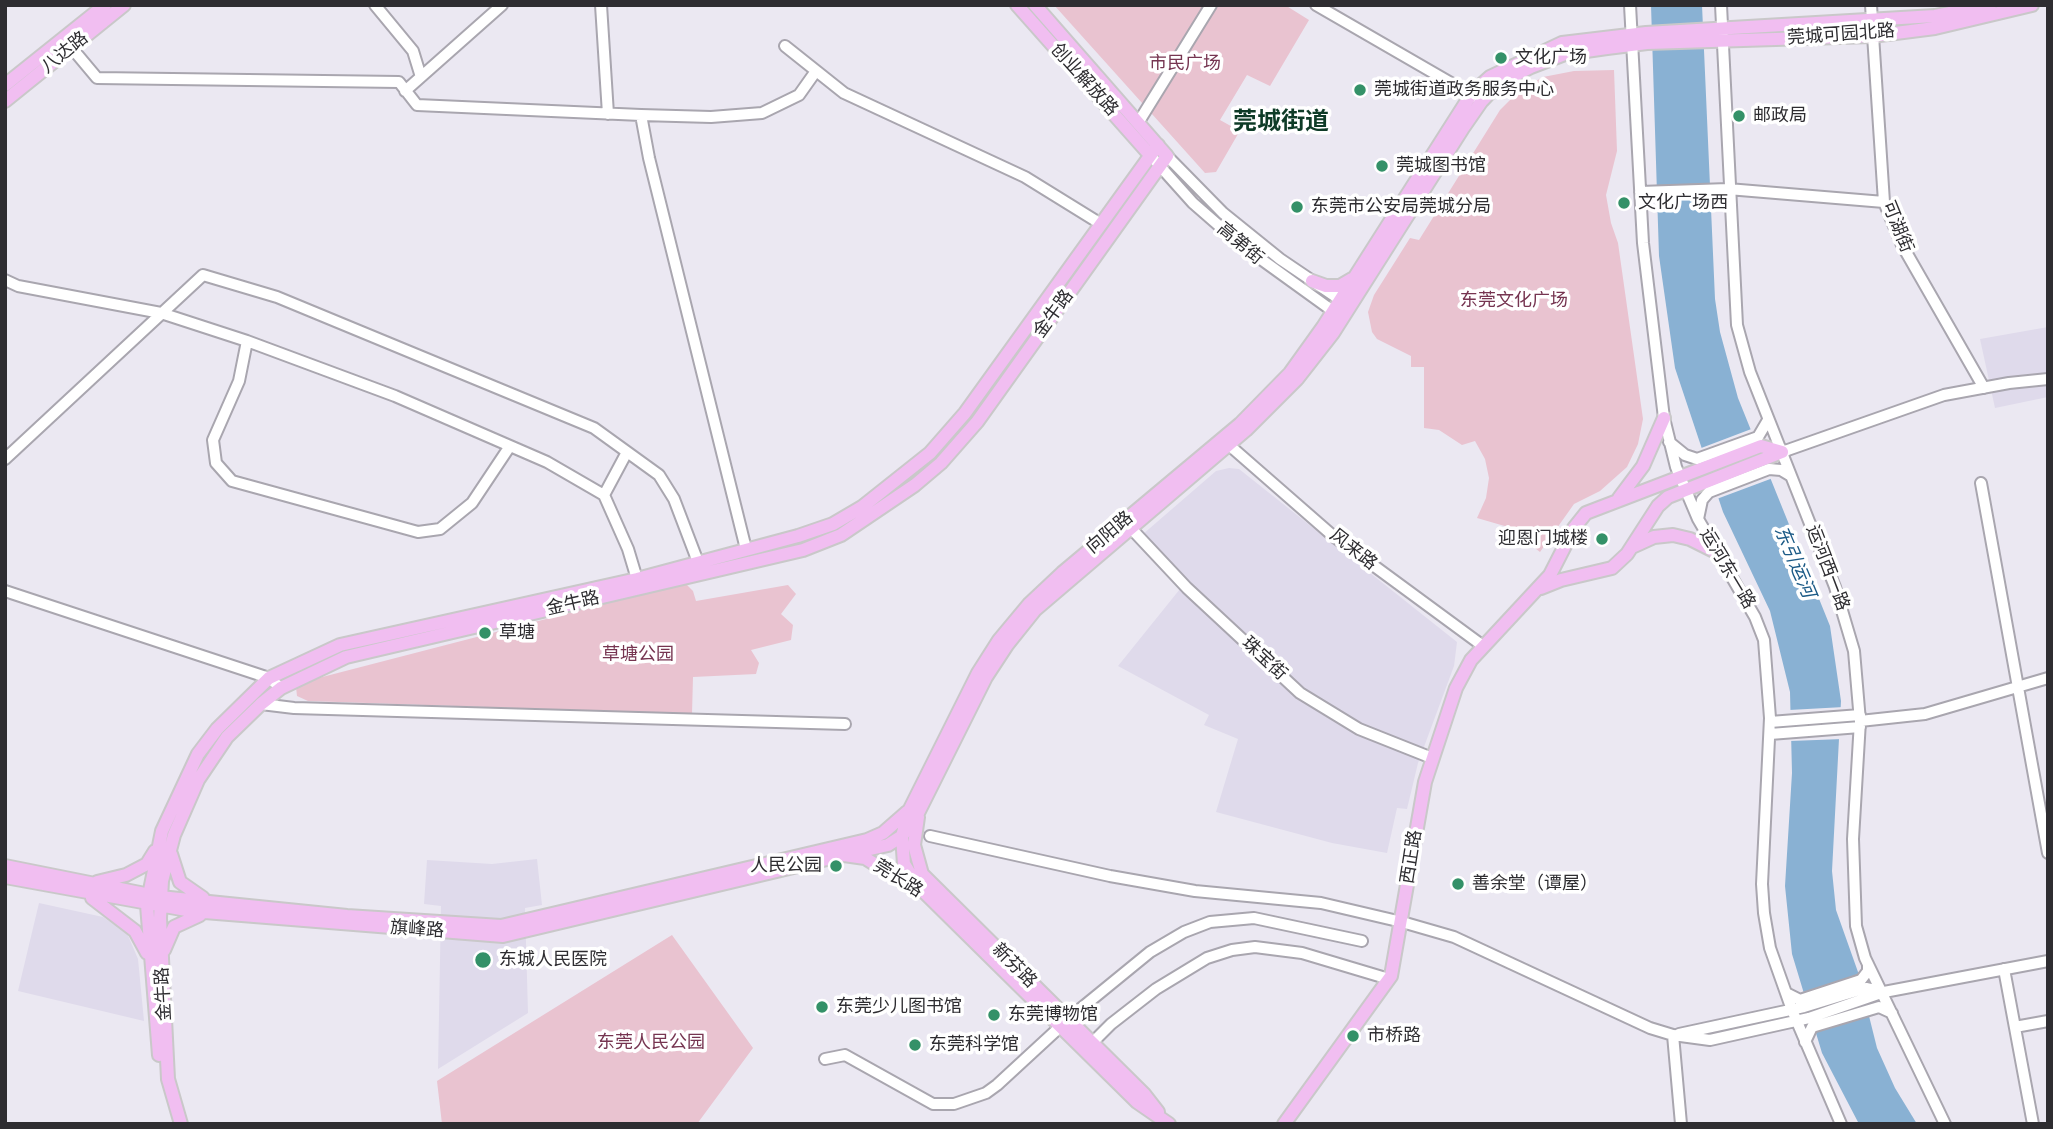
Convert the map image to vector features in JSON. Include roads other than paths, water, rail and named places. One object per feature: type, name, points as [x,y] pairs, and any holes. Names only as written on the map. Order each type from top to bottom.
[{"type":"main road","name":"八达路","points":[[5,85],[104,5]]},
{"type":"main road","name":"八达路","points":[[5,101],[124,5]]},
{"type":"main road","name":"创业解放路","points":[[1017,5],[1154,150]]},
{"type":"main road","name":"创业解放路","points":[[1035,5],[1138,123],[1154,150]]},
{"type":"main road","name":"莞城可园北路","points":[[1476,98],[1531,67],[1565,54],[1630,40],[1722,35],[1935,16],[1990,5]]},
{"type":"main road","name":"莞城可园北路","points":[[1722,35],[1872,36],[1935,27],[2032,5]]},
{"type":"main road","name":"向阳路","points":[[1127,524],[1229,445],[1297,379],[1354,285],[1476,98]]},
{"type":"main road","name":"高第街","points":[[1154,150],[1164,161]]},
{"type":"main road","points":[[217,908],[180,882],[165,847],[162,831],[198,754],[217,729],[269,678],[340,645],[637,579],[833,524],[862,507],[930,453],[965,413],[1154,150]]},
{"type":"main road","name":"金牛路","points":[[165,847],[209,760],[227,737],[281,688],[346,657],[803,550],[841,535],[871,517],[941,463],[977,422],[1164,161]]},
{"type":"main road","points":[[1312,281],[1326,286],[1354,285]]},
{"type":"main road","name":"向阳路","points":[[914,811],[986,677],[1035,610],[1248,415],[1290,373],[1341,309]]},
{"type":"main road","points":[[1618,498],[1643,466],[1664,418]]},
{"type":"main road","points":[[1759,441],[1782,452]]},
{"type":"main road","name":"西正路","points":[[1284,1124],[1389,979],[1402,922],[1420,804],[1432,758],[1462,675],[1483,646],[1538,589],[1557,564],[1580,519],[1618,498],[1679,477],[1699,464],[1759,441]]},
{"type":"main road","name":"西正路","points":[[1538,589],[1561,580],[1612,568],[1632,547],[1662,501],[1685,490],[1707,486],[1768,464],[1782,452]]},
{"type":"main road","points":[[1632,547],[1654,537],[1674,535],[1690,539],[1716,552]]},
{"type":"main road","points":[[914,811],[902,836],[904,864],[913,879],[932,900],[948,907]]},
{"type":"main road","points":[[844,848],[883,833],[914,811]]},
{"type":"main road","points":[[914,811],[917,865],[948,907]]},
{"type":"main road","points":[[844,848],[867,851],[888,845],[902,836]]},
{"type":"main road","points":[[84,887],[126,875],[147,864],[165,847]]},
{"type":"main road","points":[[165,847],[154,901],[161,1080],[173,1124]]},
{"type":"main road","name":"莞长路","points":[[821,854],[844,848],[932,900]]},
{"type":"main road","points":[[867,851],[913,879],[948,907]]},
{"type":"main road","name":"旗峰路","points":[[5,866],[84,887],[154,901],[503,936],[821,854]]},
{"type":"main road","name":"旗峰路","points":[[5,877],[84,887]]},
{"type":"main road","points":[[84,887],[135,931],[157,963]]},
{"type":"main road","name":"新芬路","points":[[948,907],[1089,1046],[1137,1102],[1165,1122]]},
{"type":"main road","points":[[157,963],[174,927],[193,916],[217,908]]},
{"type":"main road","name":"金牛路","points":[[157,963],[169,1079],[181,1124]]},
{"type":"street","points":[[375,5],[413,51],[421,77]]},
{"type":"street","points":[[405,91],[502,5]]},
{"type":"street","points":[[601,5],[608,114]]},
{"type":"street","points":[[1138,123],[1211,5]]},
{"type":"street","points":[[1316,5],[1476,98]]},
{"type":"street","name":"运河东一路","points":[[1630,5],[1630,40],[1651,329],[1664,418],[1679,477],[1698,519],[1755,617],[1764,640],[1770,728],[1764,903],[1770,948],[1786,993],[1799,1006],[1797,1021],[1841,1124]]},
{"type":"street","name":"运河西一路","points":[[1721,5],[1728,189],[1737,324],[1749,372],[1846,620],[1854,651],[1857,721],[1853,839],[1856,926],[1868,964],[1884,992],[1930,1100],[1945,1124]]},
{"type":"street","name":"可湖街","points":[[1871,5],[1884,202],[1902,245],[1983,388]]},
{"type":"street","points":[[785,46],[844,93],[1025,177],[1101,224]]},
{"type":"street","points":[[71,47],[97,78],[399,82],[417,105],[608,114],[711,117],[762,113],[799,95],[816,71]]},
{"type":"street","points":[[641,115],[649,158],[746,549]]},
{"type":"street","name":"高第街","points":[[1164,161],[1223,213],[1312,281],[1341,309]]},
{"type":"street","name":"高第街","points":[[1164,161],[1194,204],[1240,244],[1341,309]]},
{"type":"street","points":[[1640,192],[1728,189],[1884,202]]},
{"type":"street","points":[[5,459],[202,275],[277,297],[594,428],[659,475],[674,499],[698,562]]},
{"type":"street","points":[[5,280],[18,286],[161,313],[247,341],[395,396],[547,462],[604,495],[628,549],[637,579]]},
{"type":"street","points":[[247,341],[239,381],[213,440],[216,463],[232,481],[418,532],[440,529],[472,503],[510,446]]},
{"type":"street","points":[[1782,452],[1944,396],[2048,379]]},
{"type":"street","points":[[1759,441],[1768,420]]},
{"type":"street","points":[[1669,442],[1699,464]]},
{"type":"street","name":"风来路","points":[[1229,445],[1332,535],[1437,615],[1483,646]]},
{"type":"street","points":[[604,495],[627,452]]},
{"type":"street","points":[[1768,464],[1791,476]]},
{"type":"street","points":[[1981,483],[2048,853]]},
{"type":"street","points":[[1698,519],[1707,486]]},
{"type":"street","name":"珠宝街","points":[[1127,524],[1187,588],[1300,693],[1359,729],[1432,758]]},
{"type":"street","points":[[5,591],[269,678],[281,688]]},
{"type":"street","points":[[1770,728],[1925,714],[2048,678]]},
{"type":"street","points":[[261,704],[294,708],[845,724]]},
{"type":"street","points":[[930,836],[1110,876],[1195,891],[1321,903],[1402,922],[1454,937],[1650,1028],[1673,1035],[1710,1040],[1797,1021],[1810,1023],[1867,994]]},
{"type":"street","points":[[825,1059],[845,1055],[933,1104],[954,1104],[986,1093],[997,1085],[1064,1023],[1150,952],[1184,932],[1210,922],[1254,918],[1362,941]]},
{"type":"street","points":[[1089,1046],[1111,1024],[1174,976],[1207,958],[1232,950],[1255,947],[1302,953],[1389,979]]},
{"type":"street","points":[[1673,1035],[1799,1006],[2048,961]]},
{"type":"street","points":[[1867,994],[1868,964]]},
{"type":"street","points":[[2004,969],[2033,1124]]},
{"type":"street","points":[[1867,994],[1893,1014]]},
{"type":"street","points":[[2015,1027],[2048,1021]]},
{"type":"street","points":[[1805,1042],[1810,1023]]},
{"type":"street","points":[[1673,1035],[1681,1124]]},
{"type":"water","name":"东引运河","points":[[1651,5],[1702,5],[1715,299],[1720,332],[1738,398],[1830,626],[1841,701],[1832,871],[1836,910],[1858,972],[1877,1048],[1895,1088],[1917,1124],[1859,1124],[1822,1053],[1792,954],[1785,886],[1792,773],[1790,692],[1770,611],[1723,512],[1675,368],[1659,256]]},
{"type":"place","name":"文化广场","points":[[1501,58]]},
{"type":"place","name":"莞城街道政务服务中心","points":[[1360,90]]},
{"type":"place","name":"邮政局","points":[[1739,116]]},
{"type":"place","name":"莞城图书馆","points":[[1382,166]]},
{"type":"place","name":"文化广场西","points":[[1624,203]]},
{"type":"place","name":"东莞市公安局莞城分局","points":[[1297,207]]},
{"type":"place","name":"迎恩门城楼","points":[[1602,539]]},
{"type":"place","name":"草塘","points":[[485,633]]},
{"type":"place","name":"人民公园","points":[[836,866]]},
{"type":"place","name":"善余堂（谭屋）","points":[[1458,884]]},
{"type":"place","name":"东城人民医院","points":[[483,960]]},
{"type":"place","name":"东莞少儿图书馆","points":[[822,1007]]},
{"type":"place","name":"东莞博物馆","points":[[994,1015]]},
{"type":"place","name":"市桥路","points":[[1353,1036]]},
{"type":"place","name":"东莞科学馆","points":[[915,1045]]},
{"type":"district","name":"莞城街道","points":[[1281,123]]},
{"type":"park label","name":"市民广场","points":[[1185,64]]},
{"type":"park label","name":"东莞文化广场","points":[[1514,301]]},
{"type":"park label","name":"草塘公园","points":[[638,655]]},
{"type":"park label","name":"东莞人民公园","points":[[651,1043]]}]
